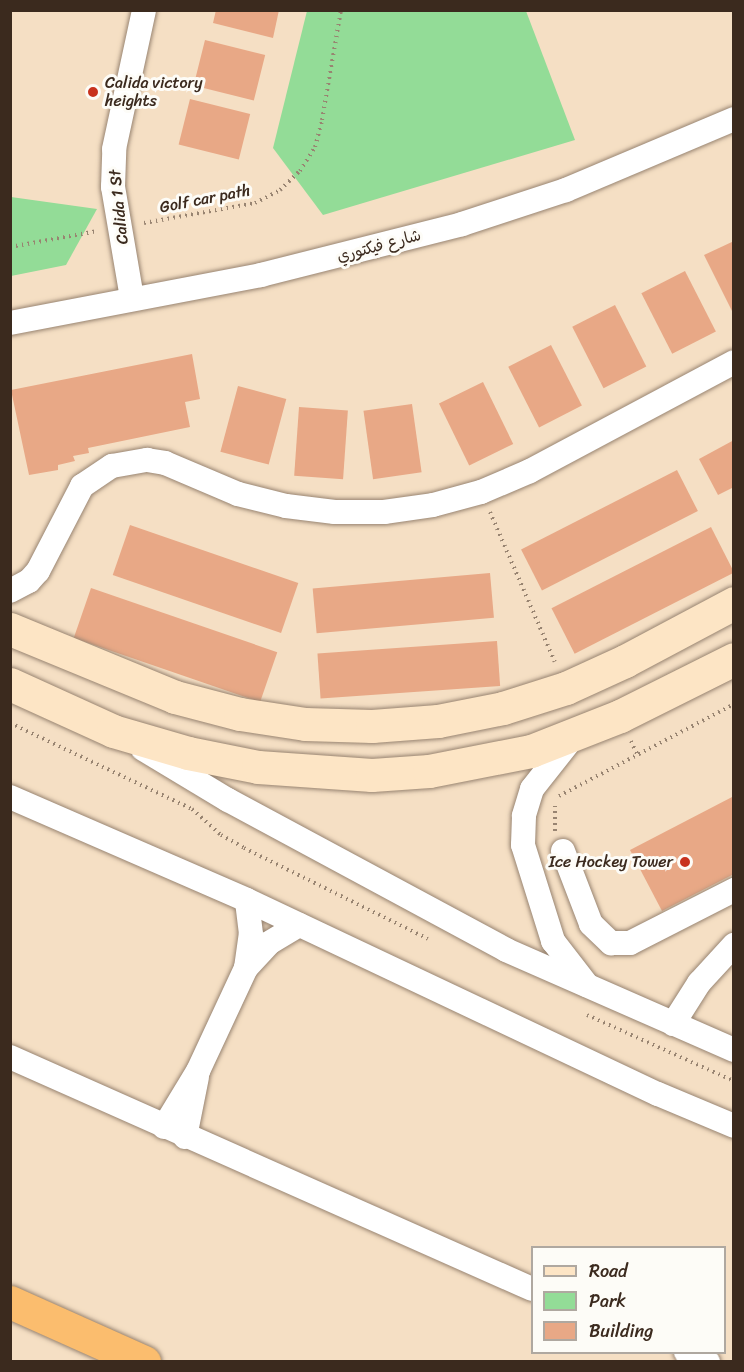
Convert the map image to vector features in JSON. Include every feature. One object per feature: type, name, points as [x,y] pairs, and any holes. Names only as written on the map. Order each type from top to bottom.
[{"type":"highway","points":[[10,1302],[144,1362]]},
{"type":"street","name":"Calida 1 St","points":[[132,298],[113,187],[114,149],[144,10]]},
{"type":"street","name":"شارع فيكتوري","points":[[10,322],[261,275],[462,224],[566,190],[734,119]]},
{"type":"street","points":[[10,591],[29,581],[38,572],[82,486],[96,474],[129,461],[165,463],[238,494],[286,506],[335,512],[384,512],[434,505],[481,492],[530,471],[734,362]]},
{"type":"street","points":[[10,629],[175,697],[240,714],[305,724],[372,726],[438,721],[503,708],[566,688],[625,661],[734,603]]},
{"type":"street","points":[[10,684],[113,730],[188,753],[258,767],[372,775],[486,761],[573,736],[734,659]]},
{"type":"street","points":[[113,730],[228,800],[403,897],[592,991],[734,1050]]},
{"type":"street","points":[[573,736],[532,789],[524,816],[523,845],[543,919],[559,952],[592,991]]},
{"type":"street","points":[[10,797],[246,900],[658,1094],[734,1126]]},
{"type":"street","points":[[563,851],[591,924],[611,943],[630,943],[734,890]]},
{"type":"street","points":[[174,1132],[198,1071],[246,968],[251,934],[246,900]]},
{"type":"street","points":[[246,968],[269,943],[299,925]]},
{"type":"street","points":[[673,1024],[699,983],[734,945]]},
{"type":"street","points":[[10,1058],[531,1289]]},
{"type":"street","points":[[688,1354],[708,1362]]},
{"type":"path","name":"Golf car path","points":[[10,247],[255,203],[280,190],[300,171],[315,147],[341,10]]},
{"type":"path","points":[[481,492],[566,688]]},
{"type":"path","points":[[532,789],[555,797],[734,704]]},
{"type":"green space","points":[[307,11],[526,11],[575,140],[323,215],[273,148]]},
{"type":"green space","points":[[11,197],[97,209],[66,265],[11,276]]},
{"type":"building","points":[[216,10],[279,10],[273,38],[213,23]]},
{"type":"building","points":[[205,40],[265,55],[254,101],[194,86]]},
{"type":"building","points":[[190,99],[250,114],[239,160],[179,145]]},
{"type":"building","points":[[734,241],[734,315],[704,255]]},
{"type":"building","points":[[685,271],[716,332],[672,354],[641,293]]},
{"type":"building","points":[[615,305],[646,366],[604,388],[572,327]]},
{"type":"building","points":[[551,345],[582,406],[539,427],[508,367]]},
{"type":"building","points":[[192,354],[200,399],[185,402],[190,427],[88,448],[89,453],[73,456],[75,461],[58,465],[58,470],[29,475],[11,390]]},
{"type":"building","points":[[483,382],[513,444],[469,465],[439,403]]},
{"type":"building","points":[[238,386],[286,399],[269,465],[220,452]]},
{"type":"building","points":[[412,404],[422,472],[373,479],[363,411]]},
{"type":"building","points":[[299,407],[348,410],[343,479],[294,476]]},
{"type":"building","points":[[734,440],[734,487],[718,495],[699,459]]},
{"type":"building","points":[[677,470],[698,511],[542,590],[521,549]]},
{"type":"building","points":[[130,525],[298,583],[281,633],[113,575]]},
{"type":"building","points":[[711,527],[734,573],[575,654],[552,608]]},
{"type":"building","points":[[490,573],[494,618],[317,633],[313,589]]},
{"type":"building","points":[[91,588],[277,652],[260,702],[74,638]]},
{"type":"building","points":[[497,641],[500,686],[321,698],[317,654]]},
{"type":"building","name":"Ice Hockey Tower","points":[[734,796],[734,874],[662,911],[630,850]]},
{"type":"place","name":"Calida victory heights","points":[[93,92]]},
{"type":"place","name":"Ice Hockey Tower","points":[[685,862]]}]
